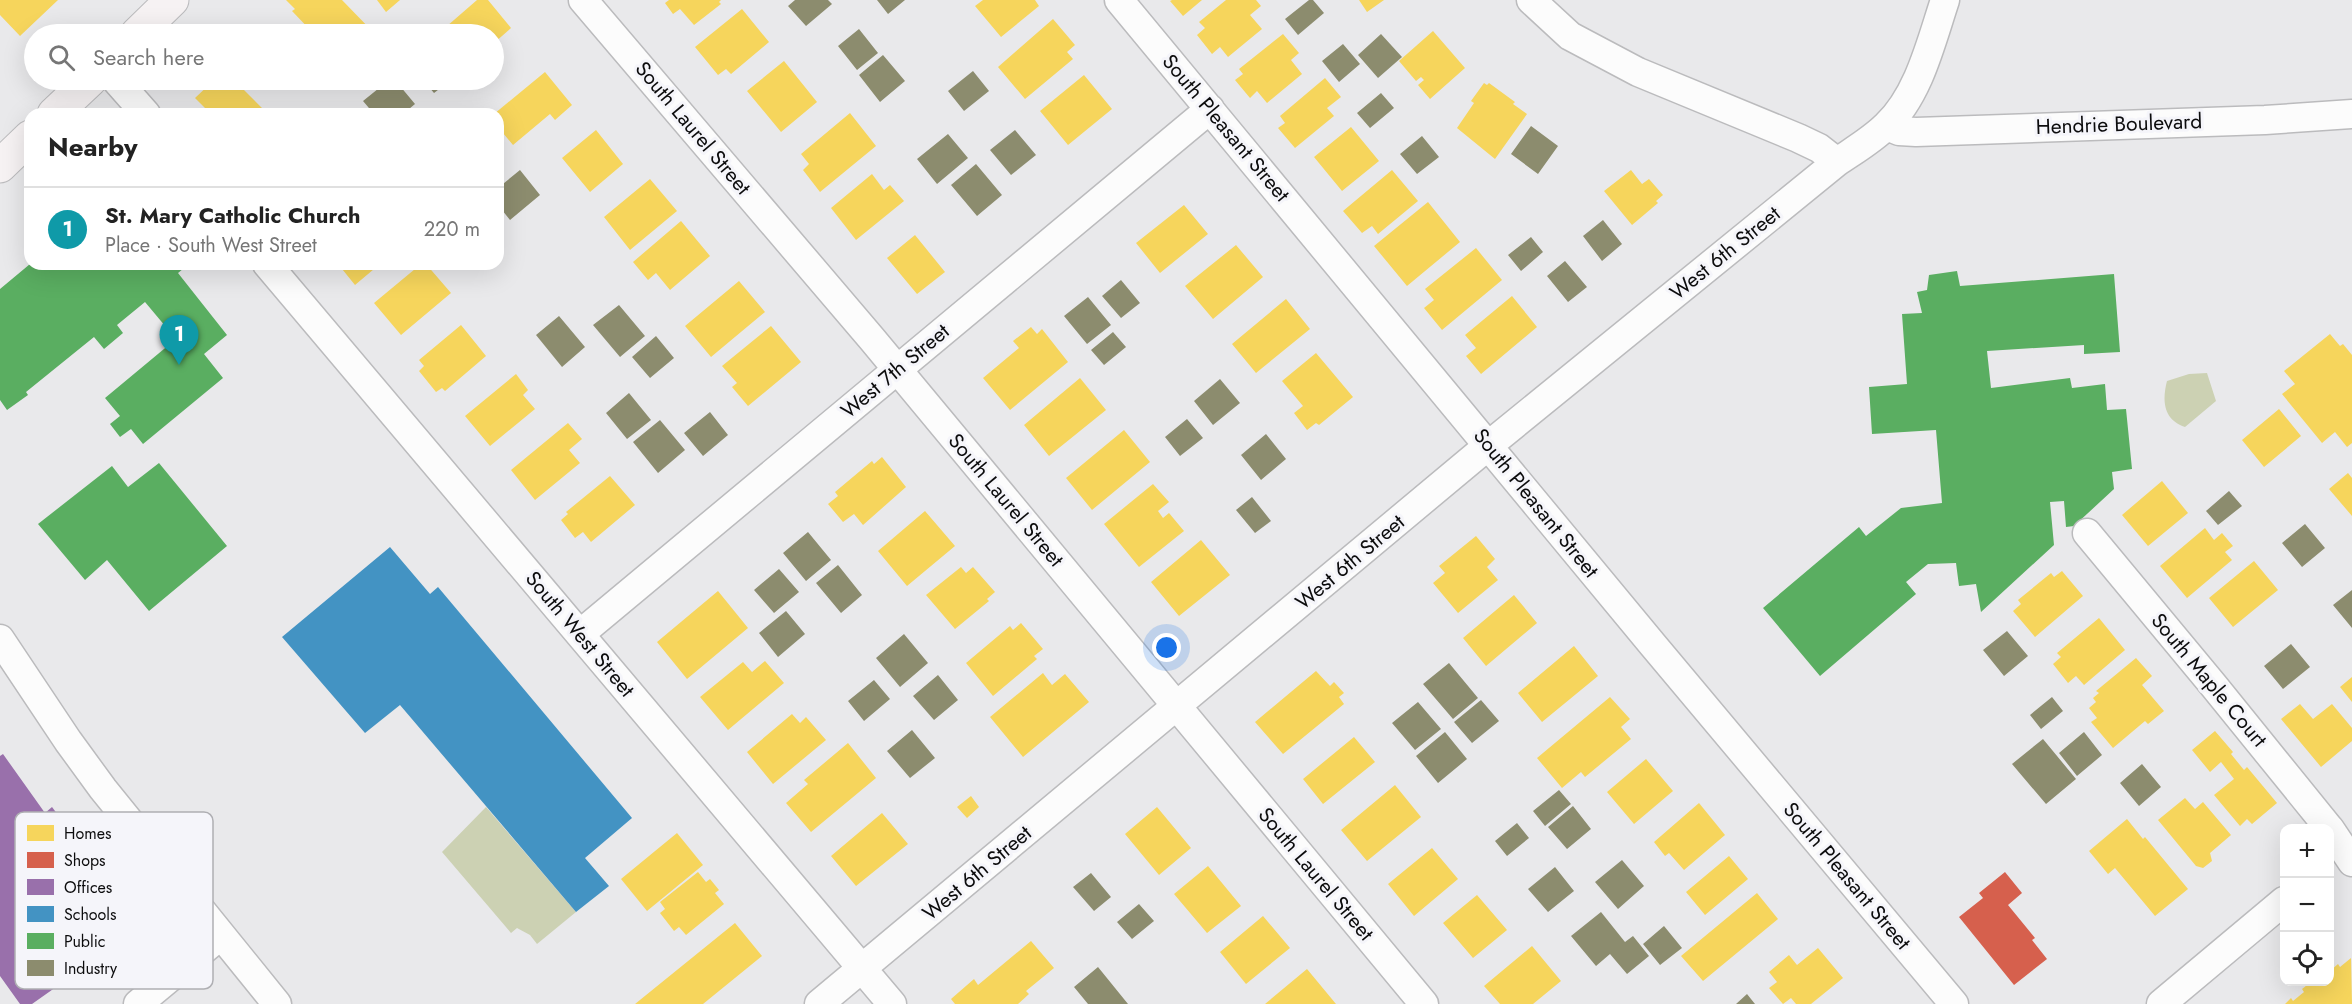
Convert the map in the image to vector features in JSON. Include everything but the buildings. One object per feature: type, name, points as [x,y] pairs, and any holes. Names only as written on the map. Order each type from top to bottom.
[{"type":"street","points":[[147,24],[172,0]]},
{"type":"street","name":"South Laurel Street","points":[[583,0],[896,369],[1424,1004]]},
{"type":"street","name":"South Pleasant Street","points":[[1119,0],[1954,1004]]},
{"type":"street","points":[[1531,0],[1570,36],[1638,72],[1798,138],[1820,148],[1837,162]]},
{"type":"street","name":"West 6th Street","points":[[819,1004],[1178,707],[1489,445],[1837,162],[1887,126],[1904,104],[1915,84],[1945,0]]},
{"type":"street","points":[[60,108],[79,90]]},
{"type":"street","points":[[125,90],[141,108]]},
{"type":"street","name":"West 7th Street","points":[[580,634],[1210,109]]},
{"type":"street","name":"Hendrie Boulevard","points":[[1887,126],[1899,131],[1928,131],[2265,120],[2352,114]]},
{"type":"street","points":[[0,166],[24,143]]},
{"type":"street","name":"South West Street","points":[[272,270],[892,1004]]},
{"type":"street","name":"South Maple Court","points":[[2087,533],[2214,686],[2339,847]]},
{"type":"street","points":[[0,639],[89,770],[123,812]]},
{"type":"street","points":[[2161,1004],[2280,904]]},
{"type":"street","points":[[213,925],[277,1004]]},
{"type":"street","points":[[213,942],[221,935]]},
{"type":"street","points":[[138,1004],[156,989]]},
{"type":"green space","points":[[2207,373],[2216,401],[2185,427],[2178,424],[2172,420],[2166,409],[2167,381],[2189,374]]},
{"type":"green space","points":[[486,807],[576,912],[537,944],[530,935],[517,928],[511,933],[442,852]]},
{"type":"place","name":"St. Mary Catholic Church","points":[[179,365]]}]
